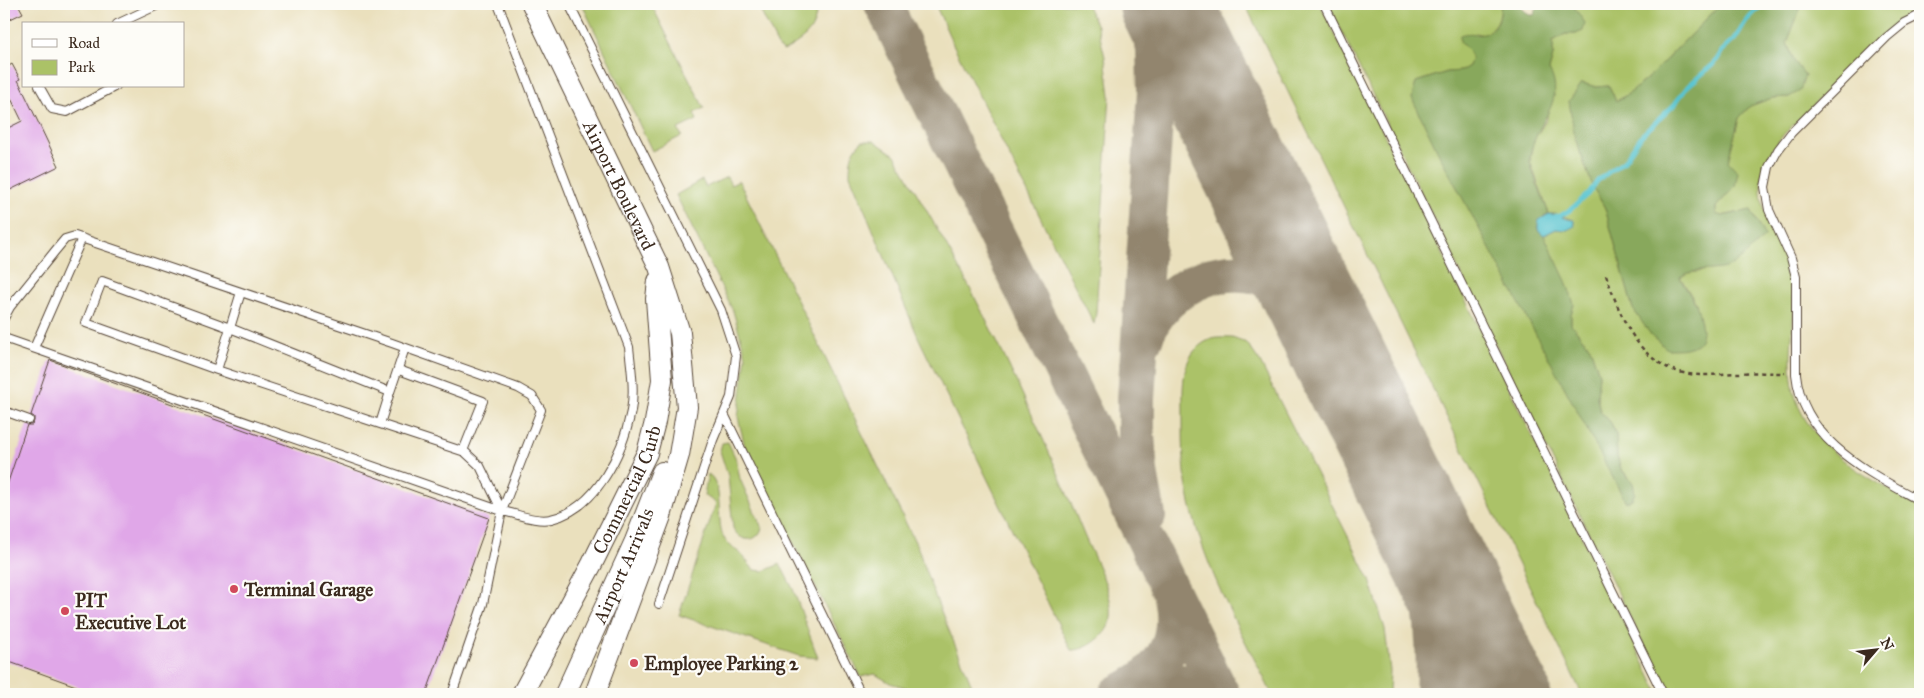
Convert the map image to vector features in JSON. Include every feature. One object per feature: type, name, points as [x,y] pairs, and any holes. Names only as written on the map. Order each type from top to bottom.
[{"type":"street","name":"Airport Boulevard","points":[[532,4],[659,267],[680,333],[683,375]]},
{"type":"street","name":"Commercial Curb","points":[[522,694],[592,564],[647,453],[655,422],[662,380],[656,299],[659,267]]},
{"type":"street","name":"Airport Arrivals","points":[[565,694],[635,541],[664,466],[672,436],[683,375]]},
{"type":"street","points":[[595,694],[661,516],[679,455],[687,407],[683,375]]},
{"type":"lane","points":[[123,22],[160,4]]},
{"type":"lane","points":[[4,338],[502,511],[532,519],[550,519],[583,504],[598,486],[612,464],[624,438],[631,410],[629,347],[498,4]]},
{"type":"lane","points":[[569,4],[720,310],[736,356],[731,397],[713,440],[659,604]]},
{"type":"lane","points":[[1324,4],[1663,694]]},
{"type":"lane","points":[[1920,15],[1897,28],[1784,140],[1769,167],[1765,187],[1769,210],[1791,258],[1796,278],[1796,374],[1804,408],[1825,437],[1841,452],[1859,465],[1920,501]]},
{"type":"lane","points":[[40,88],[52,109],[67,112],[112,88]]},
{"type":"lane","points":[[4,318],[10,307],[66,239],[75,236],[405,348],[518,388],[532,396],[541,410],[502,511],[483,604],[452,694]]},
{"type":"lane","points":[[34,348],[82,238]]},
{"type":"lane","points":[[390,392],[230,328],[102,281],[86,323],[217,370],[463,451],[480,466],[502,511]]},
{"type":"lane","points":[[217,370],[241,292]]},
{"type":"lane","points":[[380,424],[405,348]]},
{"type":"lane","points":[[399,370],[484,401],[463,451]]},
{"type":"lane","points":[[4,411],[29,420]]},
{"type":"lane","points":[[724,414],[858,688],[856,694]]},
{"type":"path","points":[[1606,275],[1617,306],[1632,337],[1656,360],[1671,370],[1704,376],[1741,373],[1796,374]]},
{"type":"green space","points":[[582,4],[651,4],[704,108],[694,113],[697,120],[678,129],[682,136],[652,151]]},
{"type":"green space","points":[[757,4],[817,4],[815,21],[804,37],[784,51],[779,48]]},
{"type":"green space","points":[[935,4],[1086,4],[1098,28],[1105,57],[1110,95],[1094,324],[953,44]]},
{"type":"green space","points":[[1245,4],[1320,4],[1659,694],[1582,694]]},
{"type":"green space","points":[[1328,4],[1501,4],[1499,18],[1492,29],[1484,35],[1476,33],[1460,42],[1473,59],[1469,66],[1461,71],[1447,72],[1416,82],[1626,502],[1629,477],[1621,469],[1617,456],[1616,435],[1611,423],[1600,411],[1597,397],[1599,374],[1590,347],[1571,324],[1574,304],[1544,235],[1556,229],[1567,230],[1574,220],[1556,214],[1549,214],[1530,161],[1533,141],[1547,119],[1549,70],[1553,56],[1553,41],[1565,34],[1576,34],[1575,6],[1572,4],[1721,4],[1651,75],[1630,93],[1616,101],[1609,86],[1596,87],[1582,83],[1575,138],[1593,187],[1605,208],[1633,309],[1697,305],[1680,277],[1727,261],[1765,237],[1751,210],[1721,216],[1716,214],[1716,207],[1735,186],[1728,161],[1739,118],[1750,106],[1772,98],[1789,97],[1805,75],[1794,61],[1787,43],[1802,4],[1920,4],[1920,10],[1908,15],[1894,25],[1784,134],[1768,158],[1761,178],[1761,185],[1765,211],[1785,258],[1792,282],[1791,367],[1797,401],[1804,417],[1814,432],[1841,458],[1871,479],[1920,506],[1920,694],[1668,694]]},
{"type":"green space","points":[[1500,4],[1520,4],[1529,15],[1534,15],[1538,6],[1542,4],[1572,4],[1585,23],[1583,31],[1576,34],[1565,34],[1553,41],[1553,56],[1549,70],[1554,82],[1552,104],[1536,137],[1530,160],[1549,214],[1545,215],[1537,227],[1544,235],[1566,281],[1574,304],[1571,324],[1590,347],[1599,374],[1597,398],[1600,411],[1611,423],[1616,435],[1617,456],[1621,469],[1633,483],[1635,493],[1632,499],[1626,502],[1441,158],[1412,98],[1416,82],[1447,72],[1461,71],[1469,66],[1472,58],[1468,50],[1460,42],[1460,35],[1489,33],[1498,22]]},
{"type":"green space","points":[[1721,4],[1802,4],[1787,43],[1794,61],[1805,75],[1800,91],[1789,97],[1772,98],[1750,106],[1739,118],[1728,161],[1738,172],[1735,186],[1716,207],[1716,214],[1722,216],[1751,210],[1765,237],[1731,266],[1692,272],[1680,277],[1697,306],[1702,329],[1701,336],[1695,345],[1690,347],[1667,349],[1651,335],[1633,309],[1605,208],[1593,187],[1575,138],[1569,101],[1582,83],[1596,87],[1609,86],[1616,101],[1630,93],[1651,75]]},
{"type":"green space","points":[[862,141],[874,141],[895,155],[973,294],[1045,443],[1102,575],[1111,607],[1110,623],[1107,629],[1097,640],[1084,648],[1071,650],[918,337],[850,175],[852,156]]},
{"type":"green space","points":[[727,177],[731,185],[739,181],[918,548],[974,694],[929,694],[890,683],[875,674],[861,677],[745,447],[738,417],[746,356],[733,311],[676,195],[702,180],[706,187]]},
{"type":"green space","points":[[1232,338],[1247,343],[1260,362],[1370,580],[1385,629],[1390,671],[1389,694],[1272,694],[1222,594],[1201,542],[1187,488],[1183,392],[1185,371],[1193,353],[1211,339]]},
{"type":"green space","points":[[728,442],[736,459],[740,479],[762,528],[760,533],[752,539],[739,536],[733,528],[728,476],[720,451],[722,443]]},
{"type":"green space","points":[[708,474],[713,479],[718,494],[721,531],[724,538],[754,570],[764,571],[780,564],[793,589],[818,658],[799,656],[679,615],[716,503],[704,495]]},
{"type":"water","points":[[1549,214],[1574,220],[1575,226],[1567,230],[1556,229],[1544,235],[1538,229],[1539,220]]},
{"type":"building","points":[[4,4],[18,4],[23,13],[4,22]]},
{"type":"building","points":[[12,64],[59,166],[4,193],[4,130],[22,121],[4,84],[4,69]]},
{"type":"building","name":"Terminal Garage","points":[[50,360],[489,518],[426,694],[98,694],[4,660],[4,494],[27,425],[32,425],[34,421],[34,417],[31,415]]},
{"type":"waterway","points":[[1556,216],[1560,216],[1570,210],[1588,194],[1598,180],[1624,161],[1642,135],[1674,105],[1688,86],[1715,63],[1722,51],[1735,39],[1746,21],[1763,4]]},
{"type":"taxiway","points":[[883,4],[1221,694]]},
{"type":"taxiway","points":[[1146,4],[1155,49],[1156,91],[1136,399],[1136,435],[1139,472],[1147,516]]},
{"type":"taxiway","points":[[1143,341],[1153,320],[1167,302],[1185,288],[1205,278],[1226,273],[1248,274],[1270,280],[1291,292],[1300,300],[1320,326],[1343,365]]},
{"type":"taxiway","points":[[1371,422],[1408,510],[1422,555],[1433,624],[1434,694]]},
{"type":"taxiway","points":[[1118,694],[1145,677],[1164,656],[1174,630],[1172,598]]},
{"type":"taxiway","points":[[1129,689],[1139,685],[1169,681],[1190,685],[1209,694]]},
{"type":"runway","points":[[1166,4],[1504,694]]},
{"type":"place","name":"Terminal Garage","points":[[234,589]]},
{"type":"place","name":"PIT Executive Lot","points":[[65,611]]},
{"type":"place","name":"Employee Parking 2","points":[[634,663]]}]
